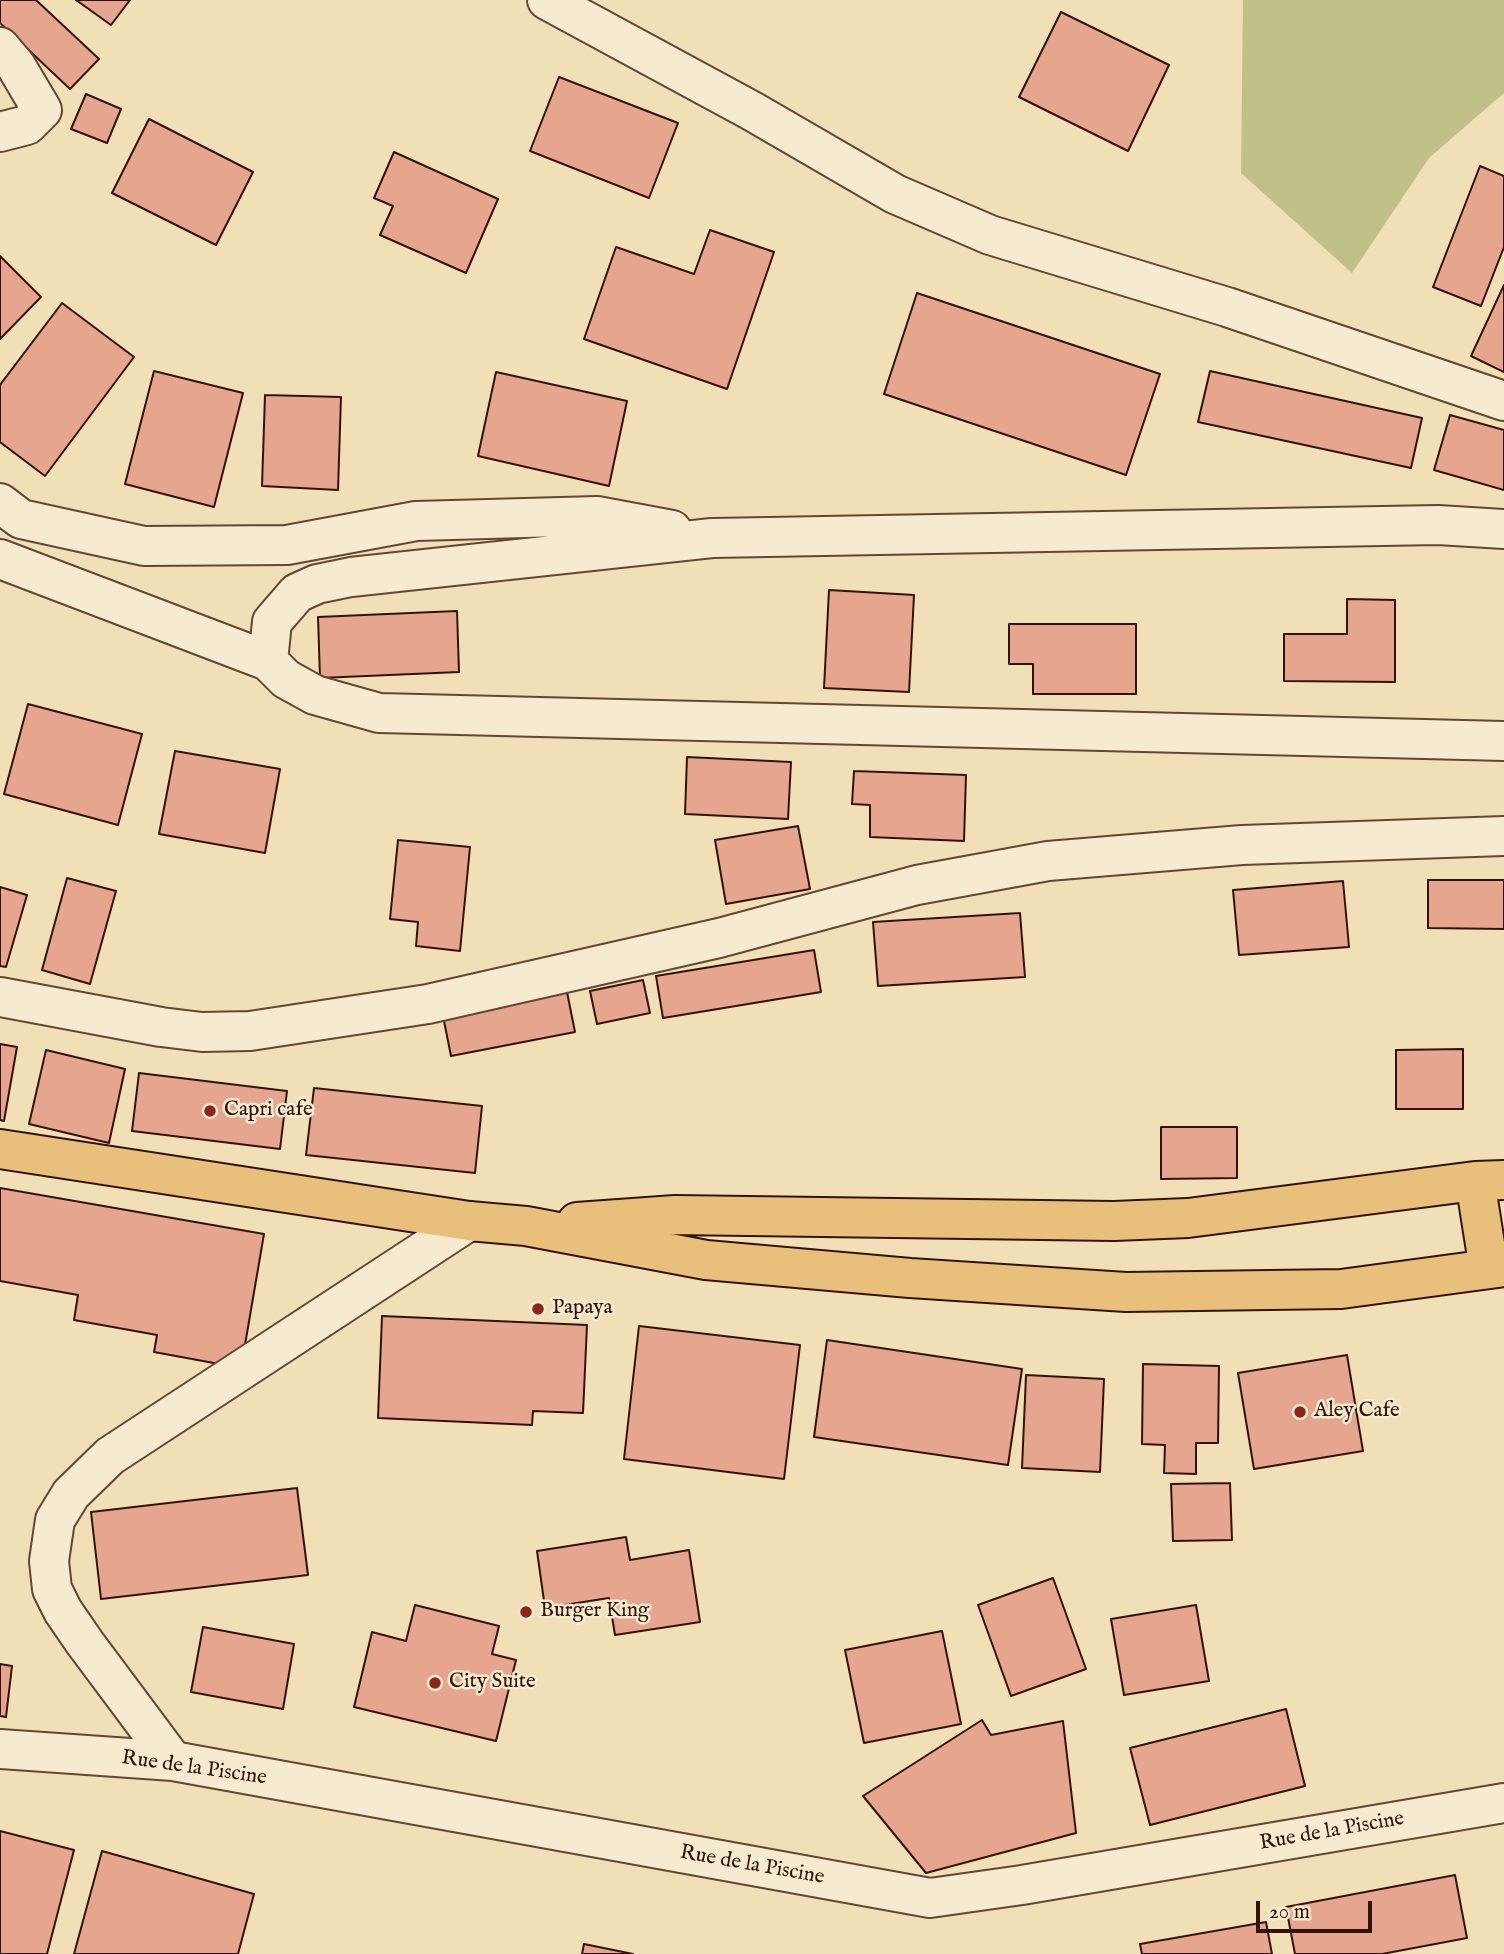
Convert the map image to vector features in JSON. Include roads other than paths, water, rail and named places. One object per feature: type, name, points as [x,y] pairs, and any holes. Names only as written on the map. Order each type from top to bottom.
[{"type":"main road","points":[[0,1149],[469,1222],[526,1226],[706,1260],[910,1278],[1126,1292],[1341,1289],[1497,1268],[1490,1180],[1188,1218],[950,1220],[675,1215],[526,1226]]},
{"type":"street","points":[[547,0],[740,105],[895,194],[989,235],[1227,307],[1504,401]]},
{"type":"street","points":[[0,47],[16,66],[42,110],[27,125],[0,132]]},
{"type":"street","points":[[0,503],[21,519],[144,547],[287,545],[416,522],[597,516],[712,538]]},
{"type":"street","points":[[268,661],[272,622],[297,593],[317,584],[351,577],[712,538],[1437,525],[1504,529]]},
{"type":"street","points":[[0,559],[268,661],[286,679],[315,695],[379,713],[1504,741]]},
{"type":"street","points":[[0,997],[161,1027],[202,1032],[250,1031],[428,1004],[719,938],[917,885],[1048,861],[1242,845],[1504,836]]},
{"type":"street","points":[[173,1761],[85,1643],[52,1589],[49,1561],[55,1520],[71,1494],[110,1456],[469,1222]]},
{"type":"street","name":"Rue de la Piscine","points":[[0,1749],[173,1761],[930,1898],[1022,1885],[1504,1802]]},
{"type":"place","name":"Capri cafe","points":[[210,1111]]},
{"type":"place","name":"Papaya","points":[[538,1309]]},
{"type":"place","name":"Aley Cafe","points":[[1300,1412]]},
{"type":"place","name":"Burger King","points":[[526,1612]]},
{"type":"place","name":"City Suite","points":[[435,1683]]}]
